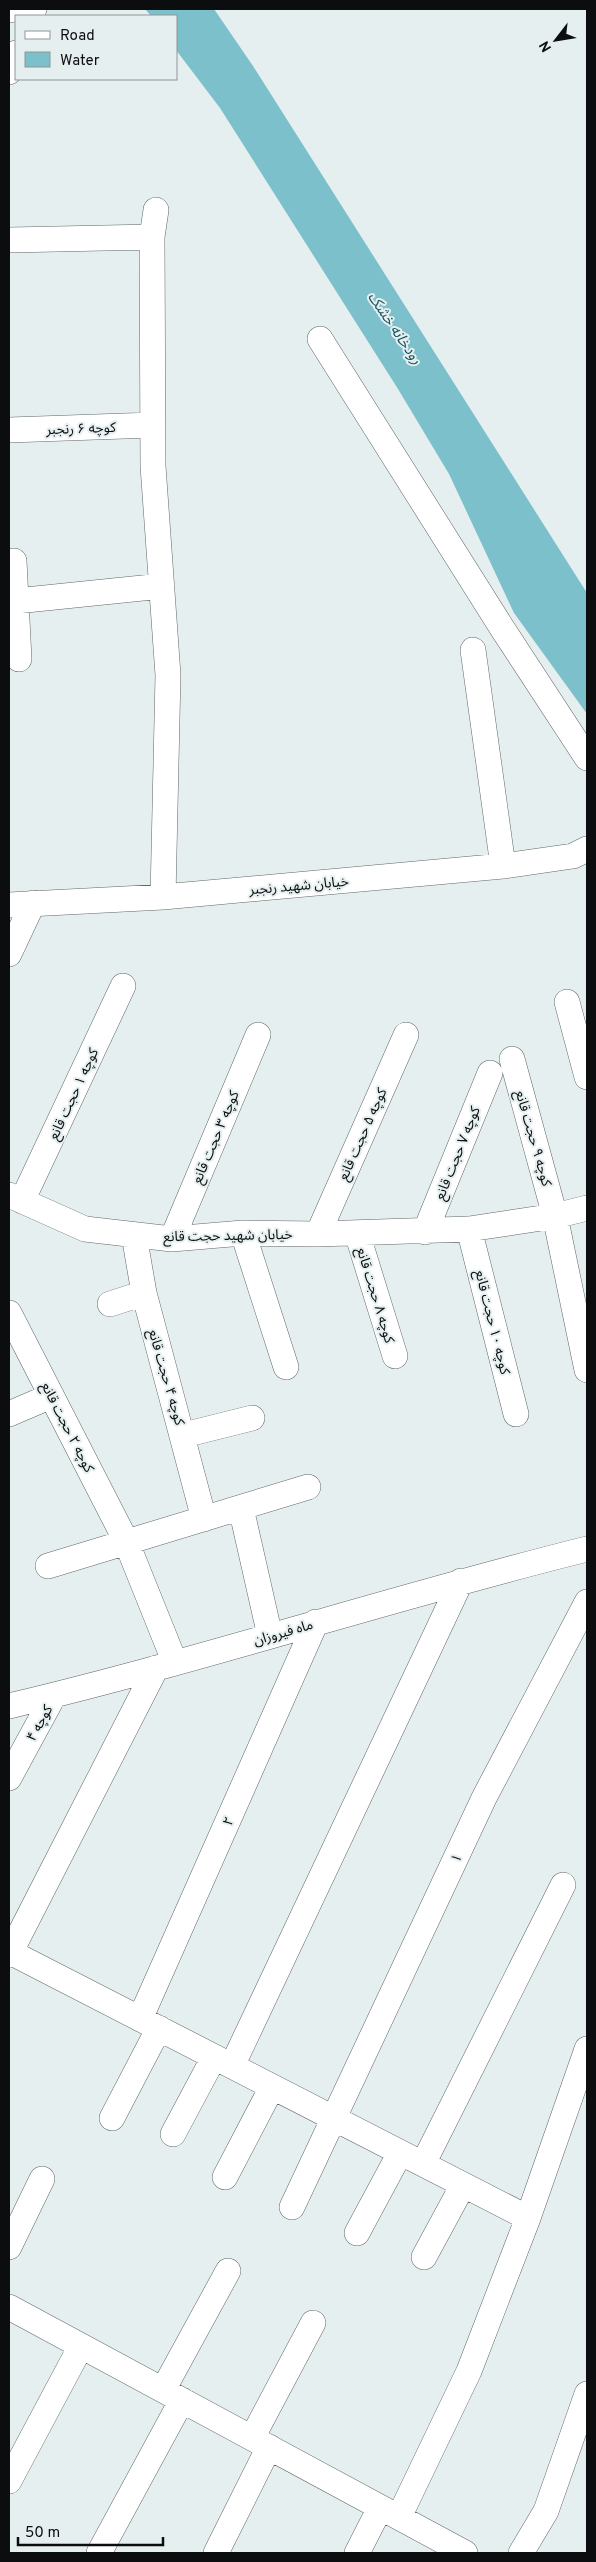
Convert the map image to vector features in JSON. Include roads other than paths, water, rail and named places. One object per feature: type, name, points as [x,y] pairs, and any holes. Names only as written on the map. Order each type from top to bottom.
[{"type":"street","points":[[9,10],[14,9]]},
{"type":"street","points":[[9,72],[15,56]]},
{"type":"street","points":[[156,210],[152,237],[153,466],[168,675],[164,897]]},
{"type":"street","points":[[9,240],[152,237]]},
{"type":"street","points":[[320,339],[502,628],[587,758]]},
{"type":"street","name":"کوچه ۶ رنجبر","points":[[9,430],[154,425]]},
{"type":"street","points":[[14,561],[19,659]]},
{"type":"street","points":[[16,601],[162,586]]},
{"type":"street","points":[[473,650],[503,866]]},
{"type":"street","name":"خیابان شهید رنجبر","points":[[21,904],[164,897],[503,866],[573,856],[587,848]]},
{"type":"street","points":[[9,954],[21,904]]},
{"type":"street","name":"کوچه ۱ حجت قانع","points":[[16,1198],[124,986]]},
{"type":"street","points":[[567,1002],[587,1077]]},
{"type":"street","name":"کوچه ۳ حجت قانع","points":[[172,1239],[258,1035]]},
{"type":"street","name":"کوچه ۵ حجت قانع","points":[[318,1234],[406,1035]]},
{"type":"street","name":"کوچه ۹ حجت قانع","points":[[512,1059],[555,1216],[587,1370]]},
{"type":"street","name":"کوچه ۷ حجت قانع","points":[[425,1232],[490,1073]]},
{"type":"street","name":"خیابان شهید حجت قانع","points":[[16,1198],[86,1229],[172,1239],[243,1233],[318,1234],[469,1230],[555,1216],[587,1208]]},
{"type":"street","name":"کوچه ۱۰ حجت قانع","points":[[469,1230],[516,1414]]},
{"type":"street","points":[[243,1233],[286,1367]]},
{"type":"street","name":"کوچه ۸ حجت قانع","points":[[357,1233],[394,1356]]},
{"type":"street","name":"کوچه ۴ حجت قانع","points":[[134,1235],[144,1293],[184,1435],[204,1519]]},
{"type":"street","points":[[110,1304],[144,1293]]},
{"type":"street","name":"کوچه ۲ حجت قانع","points":[[9,1316],[126,1541],[166,1666]]},
{"type":"street","points":[[9,1414],[51,1396]]},
{"type":"street","points":[[184,1435],[252,1418]]},
{"type":"street","points":[[48,1566],[308,1486]]},
{"type":"street","points":[[241,1508],[270,1636]]},
{"type":"street","name":"ماه فیروزان","points":[[9,1706],[166,1666],[461,1580],[587,1549]]},
{"type":"street","points":[[173,2134],[223,2061],[461,1580]]},
{"type":"street","name":"۱","points":[[292,2207],[484,1798],[587,1602]]},
{"type":"street","name":"۲","points":[[112,2118],[316,1622]]},
{"type":"street","points":[[166,1666],[10,1953],[528,2218]]},
{"type":"street","name":"کوچه ۴","points":[[9,1778],[54,1695]]},
{"type":"street","points":[[423,2164],[563,1885]]},
{"type":"street","points":[[357,2553],[390,2512],[469,2371],[528,2218],[587,2055],[587,2049]]},
{"type":"street","points":[[225,2177],[272,2087]]},
{"type":"street","points":[[357,2233],[400,2153]]},
{"type":"street","points":[[9,2247],[42,2179]]},
{"type":"street","points":[[424,2257],[463,2185]]},
{"type":"street","points":[[99,2553],[228,2271]]},
{"type":"street","points":[[9,2307],[465,2553]]},
{"type":"street","points":[[216,2553],[313,2323]]},
{"type":"street","points":[[9,2481],[81,2346]]},
{"type":"street","points":[[521,2553],[546,2511],[587,2394]]},
{"type":"water","name":"رودخانه خشک","points":[[145,9],[214,9],[253,66],[587,593],[587,714],[514,613],[449,474],[398,389],[220,108],[178,53],[178,15],[150,15]]}]
